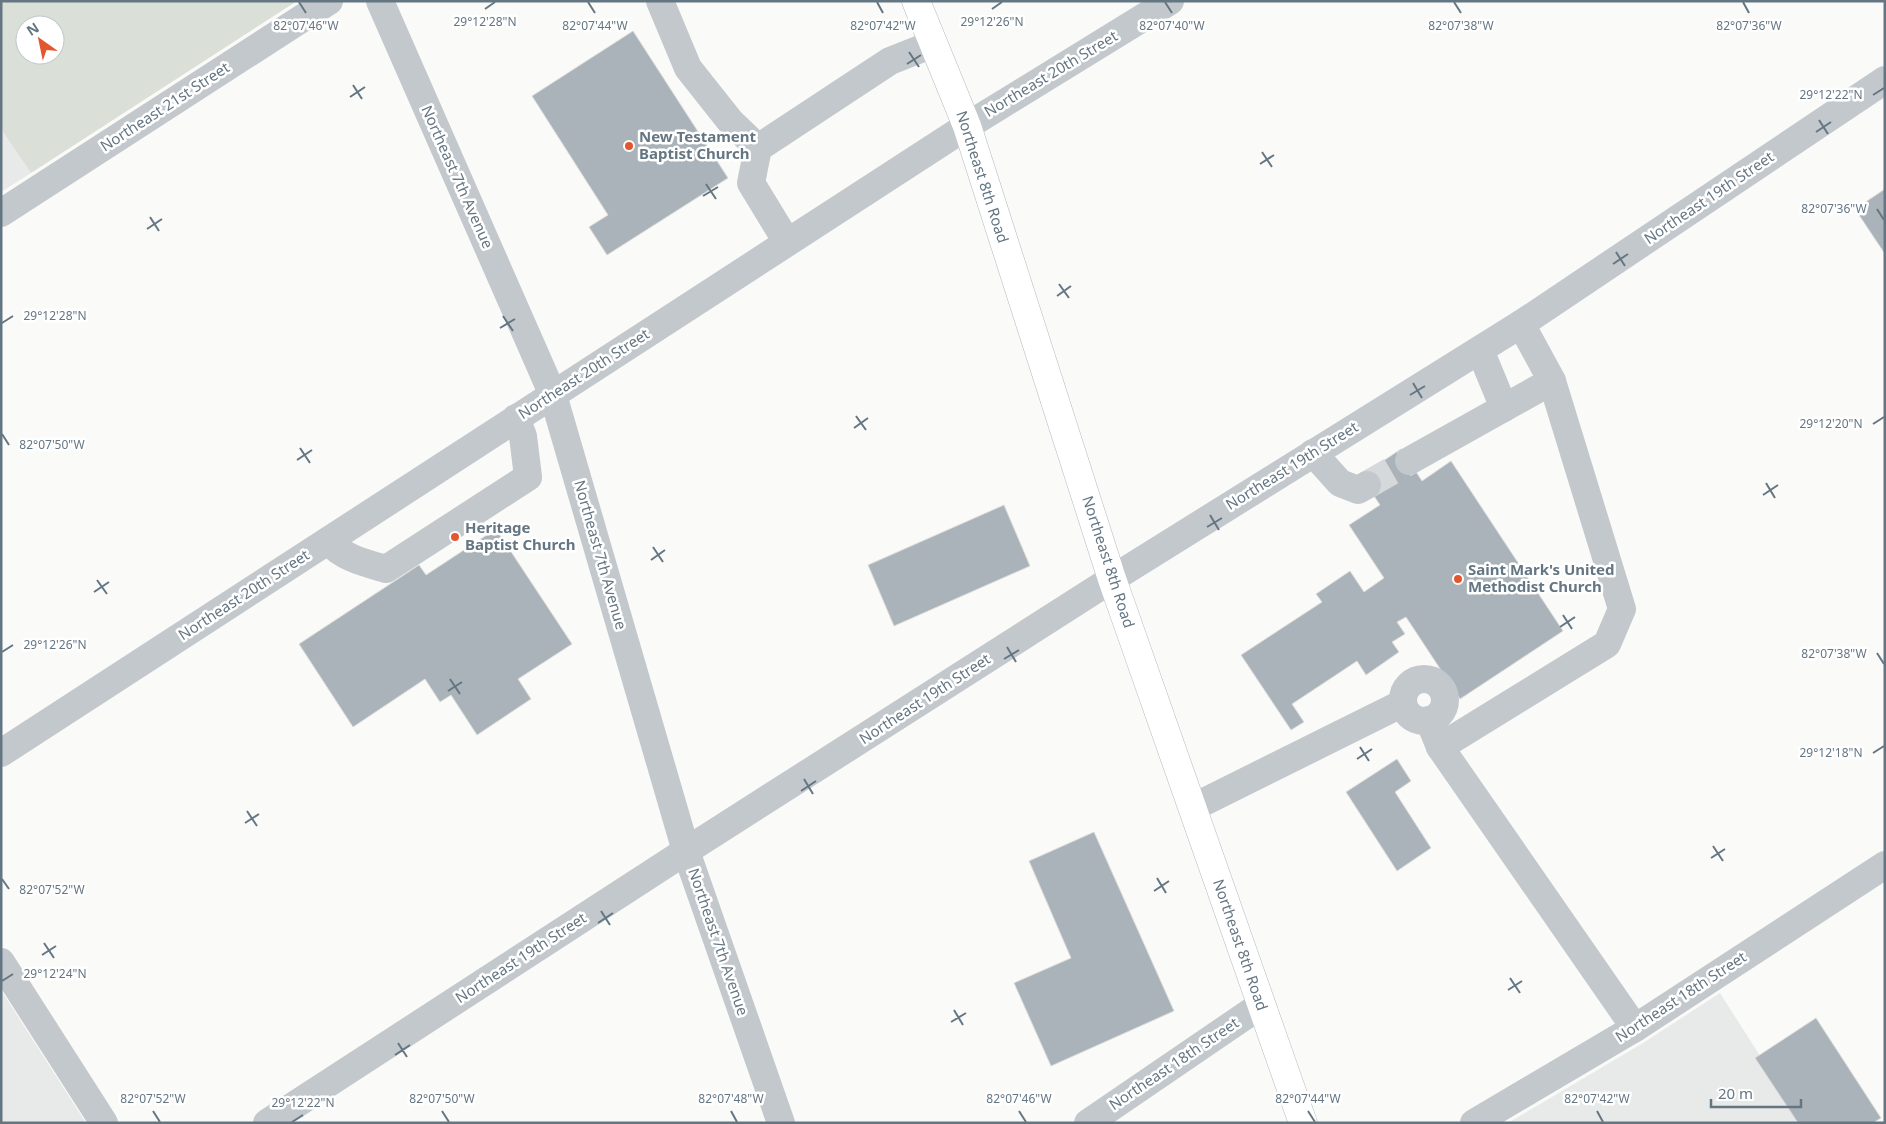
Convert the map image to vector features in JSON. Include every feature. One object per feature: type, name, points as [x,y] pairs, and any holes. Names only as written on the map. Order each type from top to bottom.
[{"type":"main road","name":"Northeast 8th Road","points":[[916,1],[967,126],[1112,579],[1303,1123]]},
{"type":"street","name":"Northeast 21st Street","points":[[1,212],[329,1]]},
{"type":"street","name":"Northeast 7th Avenue","points":[[380,1],[553,394],[686,851],[782,1123]]},
{"type":"street","points":[[660,1],[688,68],[730,121],[758,148]]},
{"type":"street","name":"Northeast 20th Street","points":[[1,753],[967,126],[1170,1]]},
{"type":"street","points":[[787,242],[751,183],[758,148],[890,61],[933,44]]},
{"type":"street","name":"Northeast 19th Street","points":[[267,1123],[686,851],[1112,579],[1521,324],[1885,80]]},
{"type":"street","points":[[1440,747],[1607,644],[1622,609],[1552,381],[1521,324]]},
{"type":"street","points":[[1480,350],[1504,408]]},
{"type":"street","points":[[1410,461],[1552,381]]},
{"type":"street","points":[[328,541],[337,552],[386,570],[528,477],[523,436],[516,418]]},
{"type":"street","points":[[1313,453],[1340,483],[1358,490],[1367,485]]},
{"type":"street","points":[[1428,678],[1434,681],[1444,692],[1445,699],[1441,712],[1436,718],[1422,721],[1415,719],[1405,710],[1403,704],[1402,697],[1405,690],[1414,680],[1428,678]]},
{"type":"street","points":[[1192,808],[1403,704]]},
{"type":"street","points":[[1429,720],[1440,747],[1635,1028]]},
{"type":"street","name":"Northeast 18th Street","points":[[1474,1123],[1635,1028],[1885,865]]},
{"type":"street","points":[[1,962],[104,1123]]},
{"type":"street","name":"Northeast 18th Street","points":[[1088,1123],[1261,1005]]},
{"type":"shaded area","points":[[1,1],[297,1],[31,173],[1,129]]},
{"type":"shaded area","points":[[1,129],[31,173],[1,192]]},
{"type":"shaded area","points":[[1,990],[86,1123],[1,1123]]},
{"type":"shaded area","points":[[1720,993],[1803,1123],[1508,1123],[1643,1043]]},
{"type":"building","points":[[633,31],[728,178],[607,255],[589,227],[608,215],[532,96]]},
{"type":"building","points":[[1885,189],[1885,254],[1855,209]]},
{"type":"building","points":[[1401,449],[1422,481],[1451,461],[1563,631],[1460,699],[1406,617],[1397,622],[1405,634],[1392,642],[1399,652],[1366,675],[1357,661],[1292,704],[1304,722],[1291,730],[1241,655],[1322,602],[1316,594],[1350,571],[1364,592],[1384,578],[1349,525],[1380,505],[1361,476]]},
{"type":"building","points":[[1004,505],[1030,566],[894,626],[868,565]]},
{"type":"building","points":[[496,529],[572,644],[518,679],[531,699],[477,735],[451,695],[440,702],[425,679],[353,727],[299,644],[419,565],[426,575]]},
{"type":"building","points":[[1397,759],[1411,781],[1395,792],[1431,848],[1397,871],[1346,792]]},
{"type":"building","points":[[1094,832],[1174,1011],[1051,1066],[1014,983],[1071,958],[1029,861]]},
{"type":"building","points":[[1816,1018],[1881,1118],[1873,1123],[1798,1123],[1755,1058]]},
{"type":"tunnel","points":[[1367,485],[1409,461]]},
{"type":"place","name":"New Testament Baptist Church","points":[[629,146]]},
{"type":"place","name":"Heritage Baptist Church","points":[[455,537]]},
{"type":"place","name":"Saint Mark's United Methodist Church","points":[[1458,579]]}]
